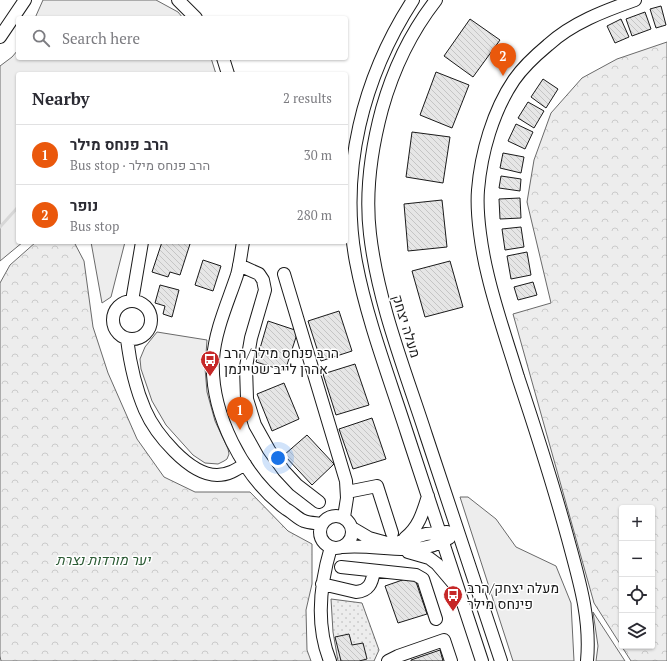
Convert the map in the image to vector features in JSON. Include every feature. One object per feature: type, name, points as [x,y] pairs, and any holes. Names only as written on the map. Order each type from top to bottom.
[{"type":"street","points":[[0,37],[25,0]]},
{"type":"street","points":[[178,0],[194,16]]},
{"type":"street","points":[[414,0],[403,16],[383,53],[368,97],[356,141],[351,189],[352,234],[356,261],[366,302],[382,356],[482,661]]},
{"type":"street","name":"מעלה יצחק","points":[[436,0],[418,26],[394,75],[384,102],[373,145],[368,190],[373,258],[398,350],[501,661]]},
{"type":"street","points":[[587,661],[589,632],[580,586],[555,489],[499,315],[488,275],[479,219],[478,192],[486,146],[495,118],[514,80],[549,44],[568,30],[598,14],[634,0]]},
{"type":"street","points":[[224,60],[227,72]]},
{"type":"street","points":[[132,301],[142,244]]},
{"type":"street","points":[[244,244],[239,265],[216,338],[213,359],[214,383],[218,406],[225,426],[245,464],[264,488],[280,504],[303,521],[322,524]]},
{"type":"street","points":[[239,265],[259,274],[263,280],[265,290],[251,338],[246,366],[247,399],[255,425],[269,450],[284,471],[297,485],[319,502]]},
{"type":"street","points":[[284,274],[346,481],[347,498],[344,517]]},
{"type":"street","points":[[132,301],[138,302],[144,306],[151,317],[151,324],[144,336],[127,339],[116,331],[113,318],[115,311],[119,306],[125,302],[132,301]]},
{"type":"street","points":[[127,339],[132,368],[145,410],[156,428],[183,459],[208,474],[217,475],[233,472],[245,464]]},
{"type":"street","points":[[347,492],[377,486],[392,533]]},
{"type":"street","points":[[400,545],[415,528],[422,517],[428,496]]},
{"type":"street","points":[[330,661],[325,648],[320,608],[324,570],[337,547],[349,542],[352,537],[352,528],[344,517],[339,515],[328,518],[322,524],[320,532],[324,543],[337,547],[400,545],[410,550],[424,548],[441,537],[458,532]]},
{"type":"street","points":[[352,528],[369,538],[400,545],[429,558],[437,564],[459,590]]},
{"type":"street","points":[[341,567],[416,575],[423,579],[436,619]]},
{"type":"street","points":[[322,584],[361,592],[367,589],[370,585],[374,571]]},
{"type":"street","points":[[388,661],[444,640],[451,661]]},
{"type":"shaded area","points":[[43,0],[156,0],[178,12],[181,16],[36,16]]},
{"type":"shaded area","points":[[16,52],[16,60],[212,60],[215,72],[16,72],[16,244],[21,244],[0,261],[0,66]]},
{"type":"shaded area","points":[[91,244],[124,244],[111,297],[102,303]]},
{"type":"shaded area","points":[[157,332],[207,340],[205,368],[207,392],[215,421],[229,454],[227,459],[218,464],[205,463],[193,455],[166,425],[152,401],[141,369],[140,359],[145,347]]},
{"type":"shaded area","points":[[460,497],[468,497],[496,519],[516,547],[556,566],[571,603],[574,661],[513,661]]},
{"type":"shaded area","points":[[593,612],[625,661],[596,661],[598,646]]},
{"type":"green space","points":[[667,42],[667,661],[631,661],[623,649],[655,649],[655,505],[619,505],[619,642],[594,603],[513,314],[551,303],[527,202],[534,160],[551,113],[582,78],[617,59]]},
{"type":"green space","name":"יער מורדות נצרת","points":[[34,244],[75,244],[84,261],[93,327],[108,373],[137,439],[164,477],[195,492],[250,492],[288,531],[312,544],[312,584],[306,610],[307,650],[311,661],[1,661],[0,283],[10,265]]},
{"type":"green space","points":[[331,599],[362,603],[379,650],[374,661],[338,661],[333,632]]},
{"type":"building","points":[[661,6],[666,25],[656,28],[650,9]]},
{"type":"building","points":[[645,12],[651,29],[632,36],[626,19]]},
{"type":"building","points":[[470,19],[500,40],[473,77],[444,56]]},
{"type":"building","points":[[621,19],[629,37],[615,43],[607,26]]},
{"type":"building","points":[[436,72],[469,85],[452,128],[420,115]]},
{"type":"building","points":[[543,79],[558,89],[546,108],[531,97]]},
{"type":"building","points":[[528,102],[544,111],[534,128],[518,118]]},
{"type":"building","points":[[516,124],[533,132],[525,149],[508,141]]},
{"type":"building","points":[[412,132],[450,137],[443,183],[406,177]]},
{"type":"building","points":[[503,153],[524,157],[521,173],[500,168]]},
{"type":"building","points":[[501,176],[521,179],[520,191],[499,188]]},
{"type":"building","points":[[520,198],[521,218],[500,219],[499,199]]},
{"type":"building","points":[[442,200],[447,247],[408,251],[404,204]]},
{"type":"building","points":[[521,227],[524,247],[505,250],[502,229]]},
{"type":"building","points":[[161,244],[190,244],[180,275],[170,272],[168,277],[152,272]]},
{"type":"building","points":[[527,252],[531,275],[511,279],[507,256]]},
{"type":"building","points":[[203,260],[221,266],[213,291],[195,285]]},
{"type":"building","points":[[450,261],[463,307],[425,317],[412,271]]},
{"type":"building","points":[[533,282],[537,295],[518,300],[514,287]]},
{"type":"building","points":[[160,285],[179,290],[172,317],[163,314],[165,306],[155,303]]},
{"type":"building","points":[[339,311],[352,351],[321,361],[308,321]]},
{"type":"building","points":[[268,321],[298,331],[285,371],[256,362]]},
{"type":"building","points":[[355,364],[369,405],[336,415],[323,374]]},
{"type":"building","points":[[284,383],[299,419],[272,431],[257,394]]},
{"type":"building","points":[[372,418],[386,459],[353,469],[339,429]]},
{"type":"building","points":[[307,435],[334,464],[312,485],[284,455]]},
{"type":"building","points":[[414,576],[427,614],[398,623],[385,586]]},
{"type":"building","points":[[349,634],[352,645],[363,643],[367,659],[359,661],[341,661],[335,637]]},
{"type":"building","points":[[440,650],[443,661],[411,661],[411,660]]},
{"type":"waterway","points":[[0,227],[16,209]]},
{"type":"place","name":"נופר","points":[[503,76]]},
{"type":"place","name":"הרב פנחס מילר/הרב אהרן לייב שטיינמן","points":[[210,377]]},
{"type":"place","name":"הרב פנחס מילר","points":[[240,430]]},
{"type":"place","name":"מעלה יצחק/הרב פינחס מילר","points":[[453,612]]}]
